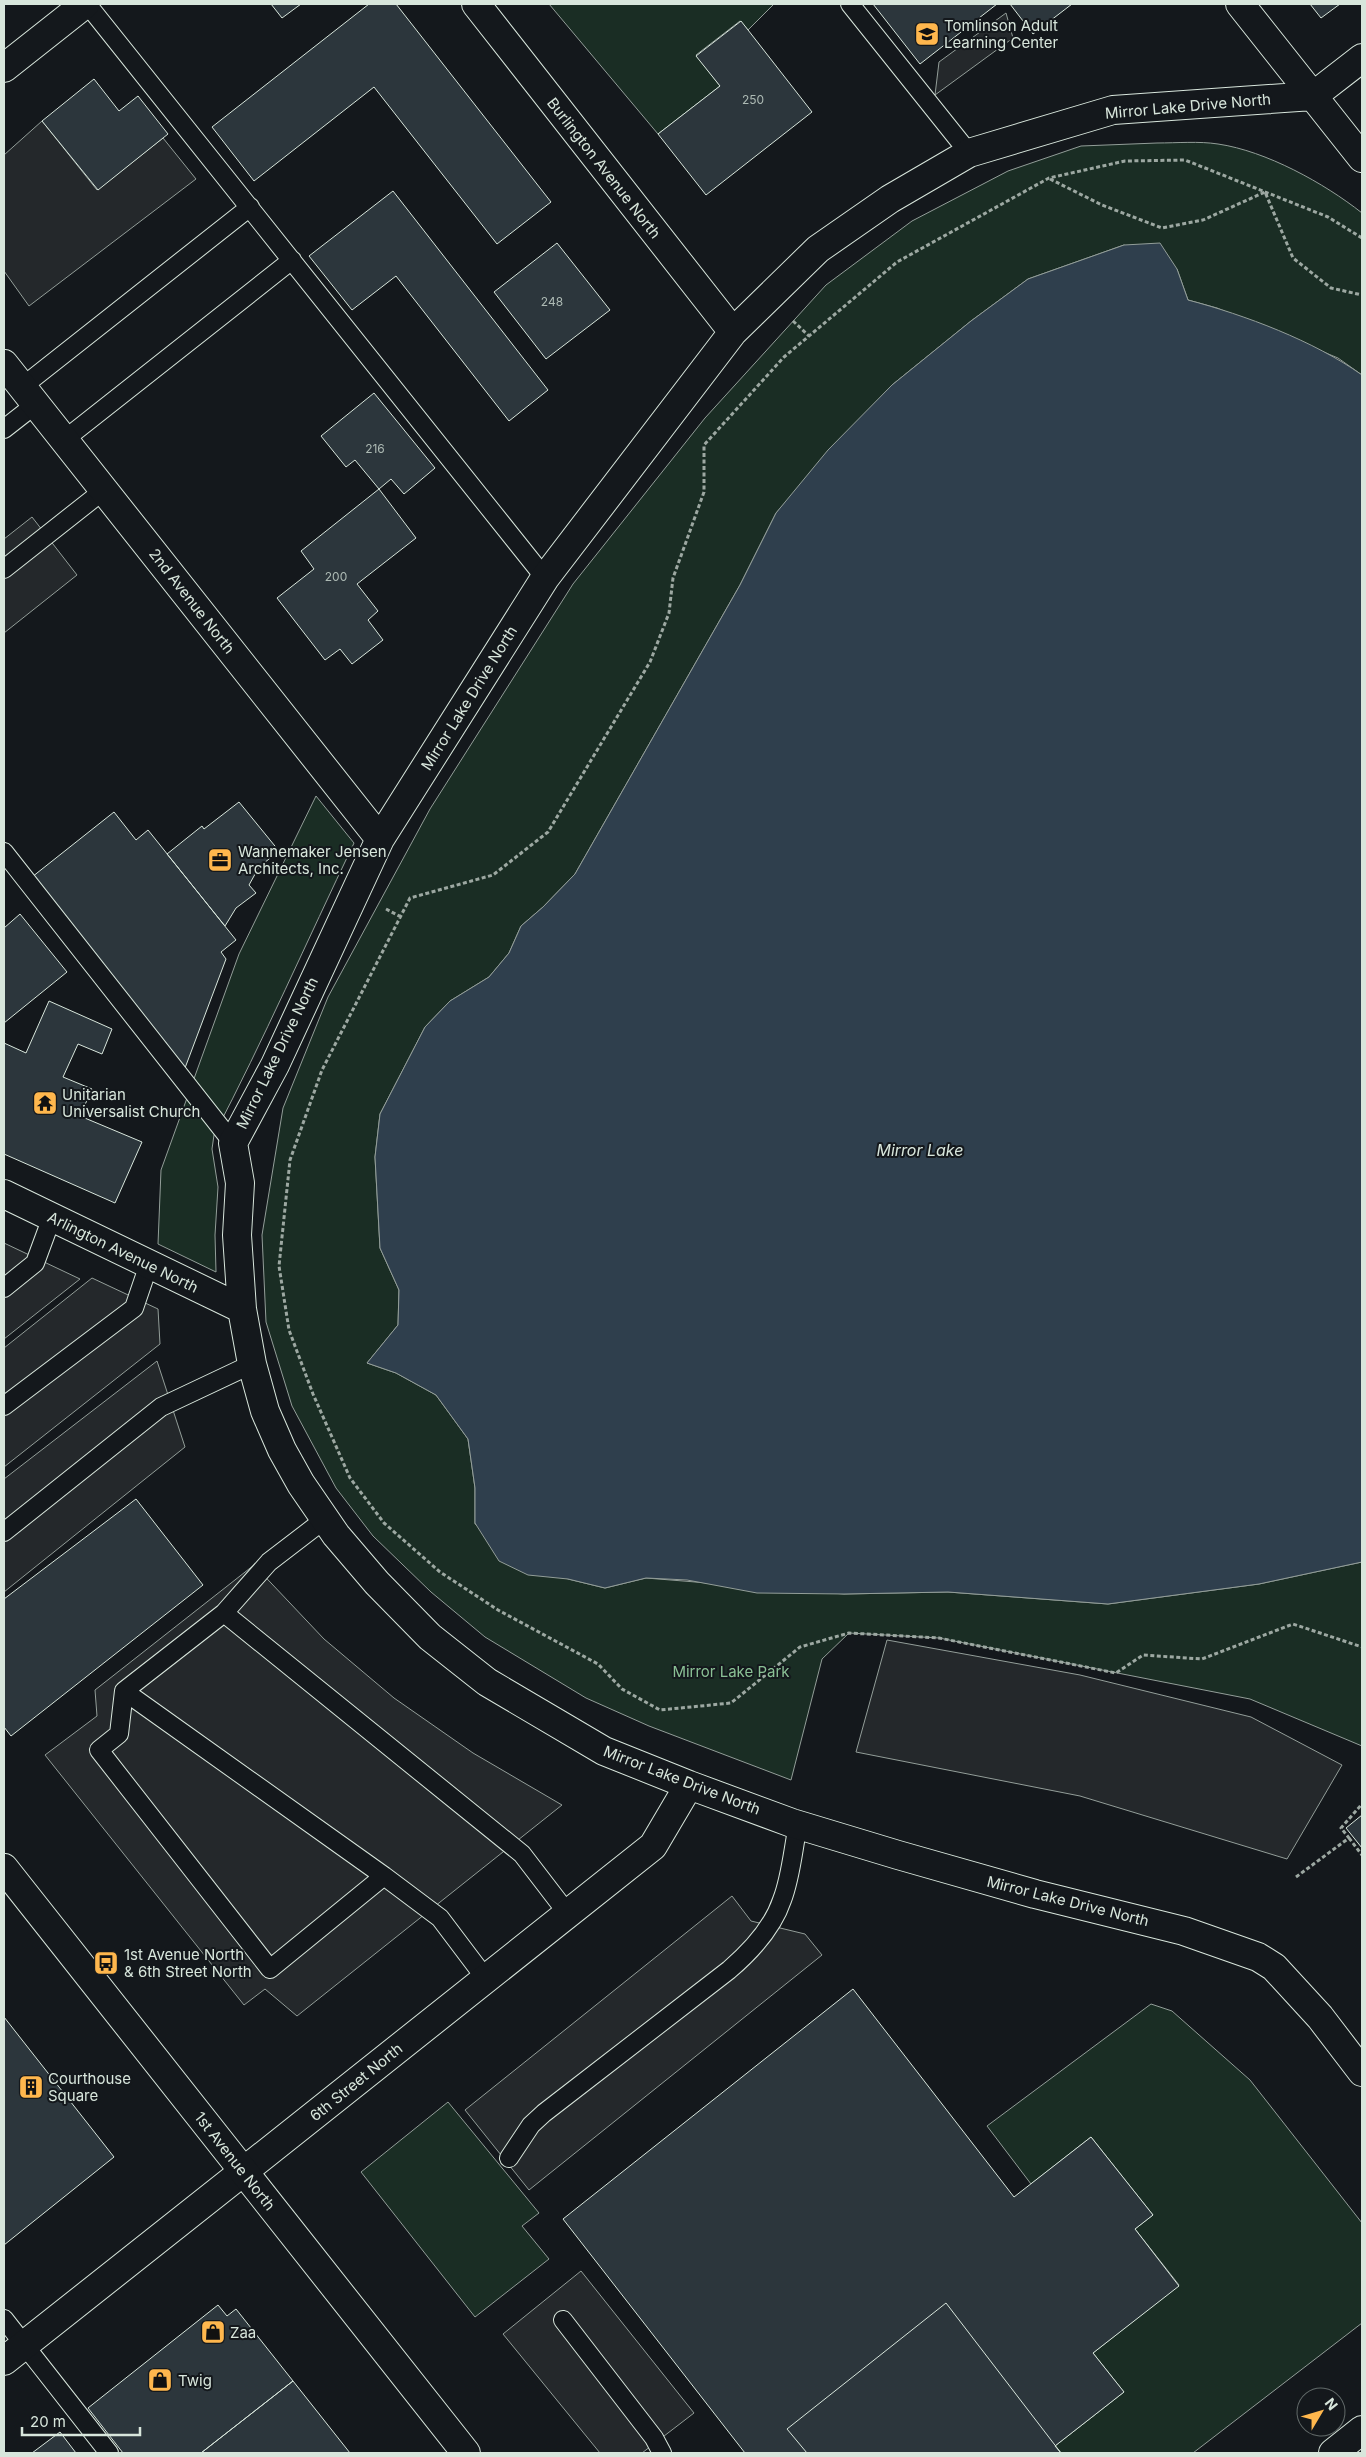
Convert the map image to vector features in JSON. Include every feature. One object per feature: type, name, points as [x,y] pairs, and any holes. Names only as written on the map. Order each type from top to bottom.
[{"type":"street","points":[[4,68],[86,4]]},
{"type":"street","points":[[1240,4],[1362,158]]},
{"type":"street","name":"Burlington Avenue North","points":[[483,6],[733,332]]},
{"type":"street","points":[[1313,96],[1362,58]]},
{"type":"street","name":"Mirror Lake Drive North","points":[[1313,96],[1112,110],[969,153],[890,199],[818,248],[733,332],[545,578],[380,839],[275,1065],[233,1143],[240,1183],[237,1235],[242,1310],[252,1364],[265,1411],[282,1450],[301,1484],[325,1519],[377,1583],[430,1637],[487,1682],[608,1753],[689,1785],[798,1825],[1035,1894],[1184,1931],[1258,1957],[1274,1967],[1320,2017],[1362,2072]]},
{"type":"street","name":"2nd Avenue North","points":[[4,364],[380,839]]},
{"type":"street","name":"Arlington Avenue North","points":[[4,1194],[242,1310]]},
{"type":"street","name":"6th Street North","points":[[14,2353],[653,1846],[689,1785]]},
{"type":"street","name":"1st Avenue North","points":[[4,1868],[466,2453]]},
{"type":"street","points":[[1333,2453],[1362,2430]]},
{"type":"lane","points":[[86,4],[545,578]]},
{"type":"lane","points":[[850,4],[969,153]]},
{"type":"lane","points":[[4,429],[29,396],[250,207]]},
{"type":"lane","points":[[64,440],[292,260]]},
{"type":"lane","points":[[4,569],[104,490]]},
{"type":"lane","points":[[4,852],[233,1143]]},
{"type":"lane","points":[[4,1288],[35,1263],[52,1217]]},
{"type":"lane","points":[[4,1406],[134,1308],[149,1264]]},
{"type":"lane","points":[[4,1532],[161,1407],[252,1364]]},
{"type":"lane","points":[[325,1519],[269,1562],[224,1613],[124,1691],[119,1734],[99,1750],[270,1969],[384,1876]]},
{"type":"lane","points":[[224,1613],[522,1854],[568,1914]]},
{"type":"lane","points":[[124,1691],[440,1918],[486,1979]]},
{"type":"lane","points":[[509,2158],[532,2125],[544,2113],[613,2061],[748,1953],[775,1916],[782,1900],[798,1825]]},
{"type":"lane","points":[[4,2319],[14,2353],[109,2453]]},
{"type":"lane","points":[[563,2320],[654,2438],[662,2453]]},
{"type":"path","points":[[1362,238],[1328,217],[1185,160],[1125,161],[1049,178],[897,262],[784,357],[704,445],[704,492],[673,578],[669,613],[650,662],[548,832],[493,875],[410,898],[322,1070],[290,1160],[280,1266],[289,1330],[313,1394],[350,1478],[384,1523],[440,1572],[498,1610],[598,1664],[622,1689],[660,1710],[731,1703],[800,1646],[849,1633],[939,1638],[1116,1673],[1143,1654],[1202,1659],[1293,1624],[1362,1647]]},
{"type":"path","points":[[1049,178],[1102,205],[1162,228],[1202,220],[1266,192]]},
{"type":"path","points":[[1266,192],[1293,258],[1331,288],[1362,295]]},
{"type":"path","points":[[788,316],[809,336]]},
{"type":"path","points":[[378,906],[401,917]]},
{"type":"path","points":[[1362,1804],[1341,1828],[1362,1855]]},
{"type":"path","points":[[1296,1876],[1349,1838]]},
{"type":"green space","points":[[549,4],[774,4],[748,30],[740,21],[696,55],[720,86],[658,134]]},
{"type":"green space","name":"Mirror Lake Park","points":[[1211,143],[1255,154],[1294,170],[1362,213],[1362,375],[1338,358],[1217,308],[1188,300],[1177,269],[1124,245],[1028,279],[971,321],[892,385],[776,513],[740,585],[575,874],[543,907],[521,926],[509,953],[489,977],[450,1001],[425,1027],[380,1114],[375,1157],[380,1248],[399,1290],[398,1325],[367,1363],[396,1373],[436,1395],[468,1439],[475,1488],[475,1524],[568,1579],[605,1588],[646,1578],[844,1594],[948,1592],[1108,1604],[1259,1584],[1362,1562],[1362,1746],[1250,1699],[939,1638],[849,1633],[822,1659],[791,1780],[649,1726],[586,1698],[485,1637],[431,1592],[373,1536],[336,1488],[292,1406],[266,1322],[262,1235],[283,1108],[328,997],[430,809],[573,584],[705,418],[826,285],[912,221],[1008,171],[1081,146]]},
{"type":"green space","points":[[316,796],[354,843],[268,1026],[214,1135],[212,1149],[218,1187],[215,1235],[216,1272],[158,1244],[161,1170],[239,954]]},
{"type":"green space","points":[[1151,2004],[1172,2011],[1250,2080],[1362,2223],[1362,2323],[1193,2453],[1061,2453],[1055,2446],[1124,2392],[1093,2353],[1179,2285],[1135,2229],[1153,2215],[1091,2137],[1031,2184],[987,2126]]},
{"type":"green space","points":[[448,2102],[539,2213],[522,2226],[549,2259],[475,2317],[361,2172]]},
{"type":"shaded area","points":[[1006,13],[1013,38],[935,95],[939,62]]},
{"type":"shaded area","points":[[42,121],[97,190],[163,138],[196,179],[29,306],[4,271],[4,155]]},
{"type":"shaded area","points":[[32,517],[77,575],[4,633],[4,539]]},
{"type":"shaded area","points":[[4,1243],[80,1279],[4,1339]]},
{"type":"shaded area","points":[[92,1278],[158,1309],[160,1344],[4,1467],[4,1348]]},
{"type":"shaded area","points":[[157,1361],[185,1447],[4,1592],[4,1479]]},
{"type":"shaded area","points":[[254,1565],[324,1639],[394,1698],[473,1753],[562,1805],[297,2016],[265,1989],[244,2005],[45,1755],[97,1716],[95,1690]]},
{"type":"shaded area","points":[[887,1640],[1080,1675],[1251,1717],[1342,1765],[1287,1859],[1080,1796],[856,1752]]},
{"type":"shaded area","points":[[732,1896],[751,1921],[805,1934],[822,1955],[529,2190],[465,2110]]},
{"type":"shaded area","points":[[581,2271],[694,2413],[642,2453],[600,2453],[503,2334]]},
{"type":"water","name":"Mirror Lake","points":[[1160,243],[1177,269],[1188,300],[1232,313],[1278,330],[1323,351],[1362,375],[1362,1562],[1259,1584],[1108,1604],[948,1592],[757,1593],[687,1580],[646,1578],[605,1588],[568,1579],[528,1575],[499,1561],[475,1523],[475,1488],[468,1439],[436,1395],[396,1373],[367,1363],[398,1325],[399,1290],[380,1248],[375,1157],[380,1114],[425,1027],[450,1001],[489,977],[509,953],[521,926],[543,907],[575,874],[740,585],[776,513],[828,450],[892,385],[971,321],[1028,279],[1124,245]]},
{"type":"building","points":[[271,4],[301,4],[282,18]]},
{"type":"building","points":[[369,4],[396,4],[551,202],[497,244],[374,87],[254,181],[212,127]]},
{"type":"building","name":"Tomlinson Adult Learning Center","points":[[873,4],[997,4],[920,64]]},
{"type":"building","name":"Tomlinson Adult Learning Center","points":[[1010,4],[1072,4],[1033,34]]},
{"type":"building","points":[[1310,4],[1340,4],[1321,18]]},
{"type":"building","points":[[741,21],[812,112],[706,195],[658,134],[720,86],[696,56]]},
{"type":"building","points":[[94,79],[119,111],[138,96],[168,134],[98,190],[42,121]]},
{"type":"building","points":[[393,191],[548,390],[509,421],[396,276],[352,310],[309,256]]},
{"type":"building","points":[[557,243],[610,310],[546,359],[494,292]]},
{"type":"building","points":[[374,393],[435,468],[404,494],[391,479],[379,489],[355,460],[346,467],[321,436]]},
{"type":"building","points":[[379,489],[416,538],[357,584],[378,611],[368,620],[383,640],[352,664],[340,649],[325,660],[277,598],[314,569],[301,551]]},
{"type":"building","name":"Wannemaker Jensen Architects, Inc.","points":[[239,802],[279,851],[259,867],[249,885],[256,893],[236,908],[225,926],[167,854],[202,826],[204,829]]},
{"type":"building","points":[[114,812],[136,840],[148,830],[236,940],[221,952],[226,959],[185,1068],[32,877]]},
{"type":"building","points":[[20,914],[67,972],[4,1023],[4,928]]},
{"type":"building","name":"Unitarian Universalist Church","points":[[49,1001],[112,1029],[102,1054],[78,1044],[63,1077],[92,1089],[80,1116],[142,1142],[115,1203],[4,1154],[4,1043],[26,1053]]},
{"type":"building","points":[[136,1499],[203,1585],[11,1736],[4,1727],[4,1599]]},
{"type":"building","points":[[1362,1815],[1362,1848],[1346,1828]]},
{"type":"building","points":[[853,1989],[1014,2197],[1091,2137],[1153,2215],[1135,2229],[1179,2286],[1093,2353],[1124,2392],[1055,2446],[1061,2453],[745,2453],[563,2219]]},
{"type":"building","name":"Courthouse Square","points":[[4,2017],[114,2157],[4,2245]]},
{"type":"building","points":[[946,2303],[1061,2453],[807,2453],[787,2429]]},
{"type":"building","points":[[218,2305],[227,2316],[236,2309],[293,2381],[201,2453],[123,2453],[88,2408]]},
{"type":"building","points":[[293,2381],[350,2453],[201,2453]]},
{"type":"building","points":[[60,2432],[76,2453],[32,2453]]},
{"type":"place","name":"Tomlinson Adult Learning Center","points":[[927,34]]},
{"type":"place","name":"Wannemaker Jensen Architects, Inc.","points":[[220,860]]},
{"type":"place","name":"Unitarian Universalist Church","points":[[45,1103]]},
{"type":"place","name":"1st Avenue North & 6th Street North","points":[[106,1963]]},
{"type":"place","name":"Courthouse Square","points":[[31,2087]]},
{"type":"place","name":"Zaa","points":[[213,2332]]},
{"type":"place","name":"Twig","points":[[160,2380]]}]
